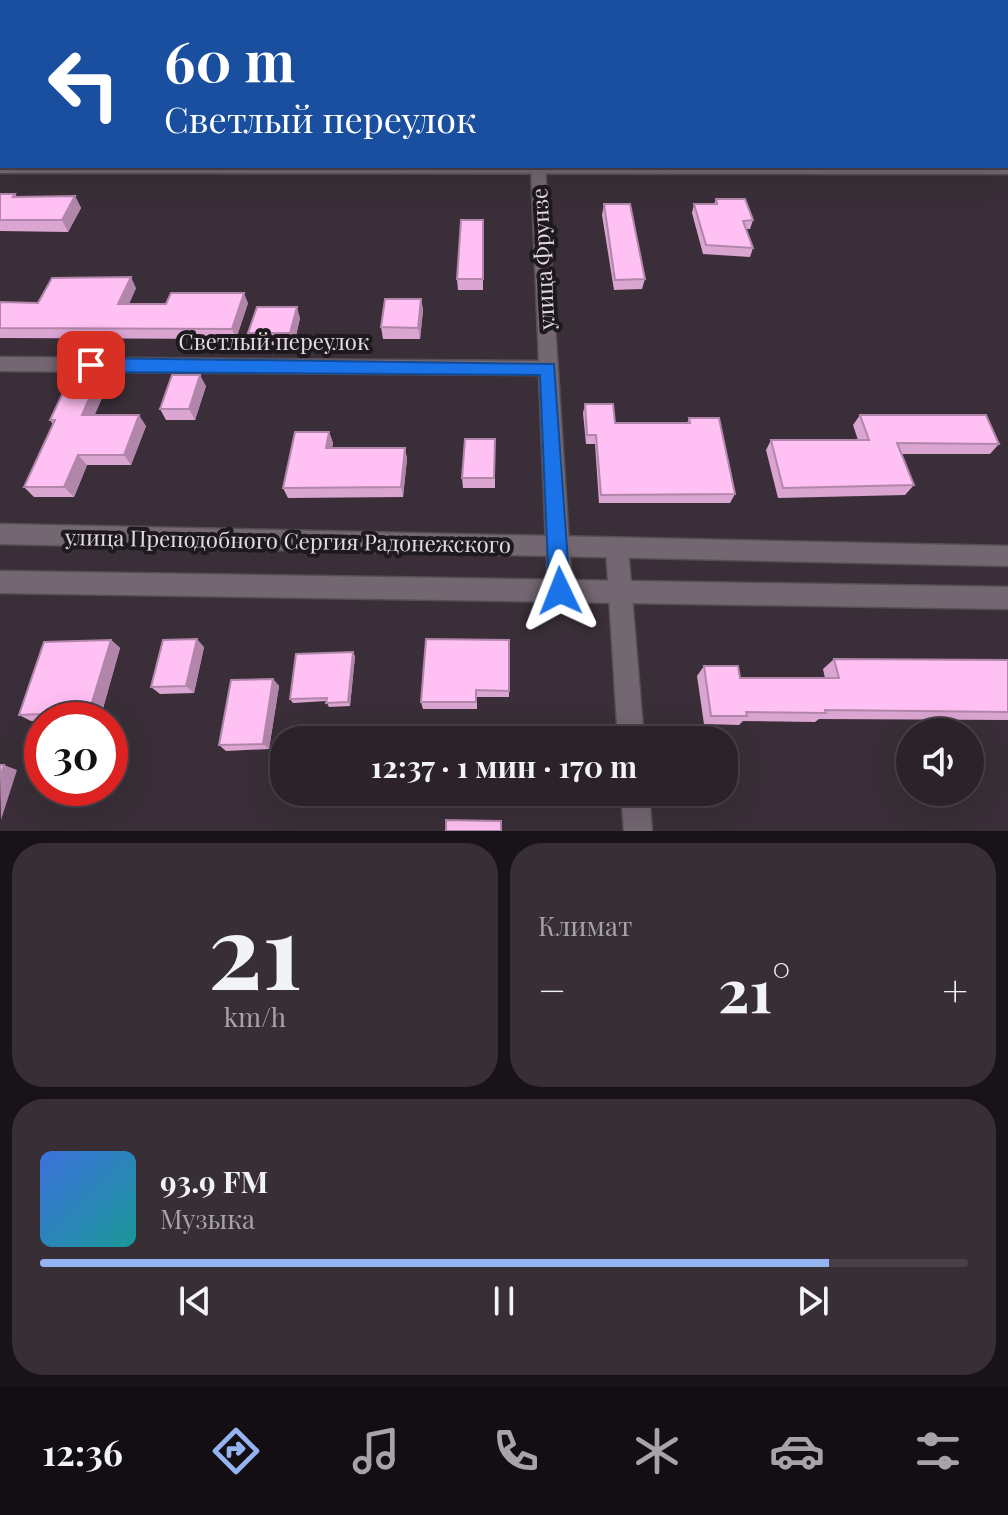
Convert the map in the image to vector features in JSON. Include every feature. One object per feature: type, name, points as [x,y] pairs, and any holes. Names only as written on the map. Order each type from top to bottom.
[{"type":"street","points":[[0,169],[748,168]]},
{"type":"street","points":[[975,168],[1008,170]]},
{"type":"street","name":"улица Фрунзе","points":[[538,169],[560,591]]},
{"type":"street","name":"Светлый переулок","points":[[0,364],[548,368]]},
{"type":"street","name":"улица Преподобного Сергия Радонежского","points":[[0,534],[1008,556]]},
{"type":"street","points":[[617,548],[630,726]]},
{"type":"street","name":"улица Преподобного Сергия Радонежского","points":[[0,582],[1008,598]]},
{"type":"street","points":[[636,806],[638,831]]},
{"type":"building","points":[[0,194],[15,194],[13,197],[75,196],[62,220],[0,220]]},
{"type":"building","points":[[716,199],[745,199],[753,220],[743,221],[753,248],[706,245],[694,204],[717,204]]},
{"type":"building","points":[[604,204],[630,204],[645,279],[615,280]]},
{"type":"building","points":[[461,220],[483,220],[483,279],[457,279]]},
{"type":"building","points":[[131,277],[118,304],[166,304],[171,293],[244,293],[232,329],[0,328],[0,302],[38,303],[52,278]]},
{"type":"building","points":[[385,299],[421,299],[418,328],[381,327]]},
{"type":"building","points":[[257,307],[297,307],[290,333],[248,333]]},
{"type":"building","points":[[172,375],[200,375],[189,409],[160,409]]},
{"type":"building","points":[[70,378],[98,378],[82,415],[139,415],[124,455],[78,455],[64,487],[24,487],[55,420],[50,420]]},
{"type":"building","points":[[585,404],[613,404],[615,423],[690,423],[689,418],[719,418],[735,494],[601,495],[596,435],[587,435]]},
{"type":"building","points":[[860,415],[986,415],[999,444],[897,443],[914,485],[783,488],[771,440],[869,440]]},
{"type":"building","points":[[295,432],[329,432],[326,448],[405,448],[401,487],[283,488]]},
{"type":"building","points":[[465,439],[495,439],[494,478],[462,478]]},
{"type":"building","points":[[197,639],[186,686],[151,687],[163,640]]},
{"type":"building","points":[[426,639],[509,640],[509,691],[476,690],[476,702],[421,702]]},
{"type":"building","points":[[111,640],[92,702],[24,702],[24,715],[19,715],[44,642]]},
{"type":"building","points":[[353,652],[348,702],[326,703],[327,698],[290,699],[296,654]]},
{"type":"building","points":[[834,659],[1008,660],[1008,712],[825,710],[826,713],[746,712],[747,716],[711,716],[704,666],[738,666],[740,678],[839,678]]},
{"type":"building","points":[[273,679],[263,744],[219,745],[231,680]]},
{"type":"building","points":[[446,820],[501,821],[501,831],[446,831]]},
{"type":"route","points":[[91,365],[548,368],[560,591]]}]
